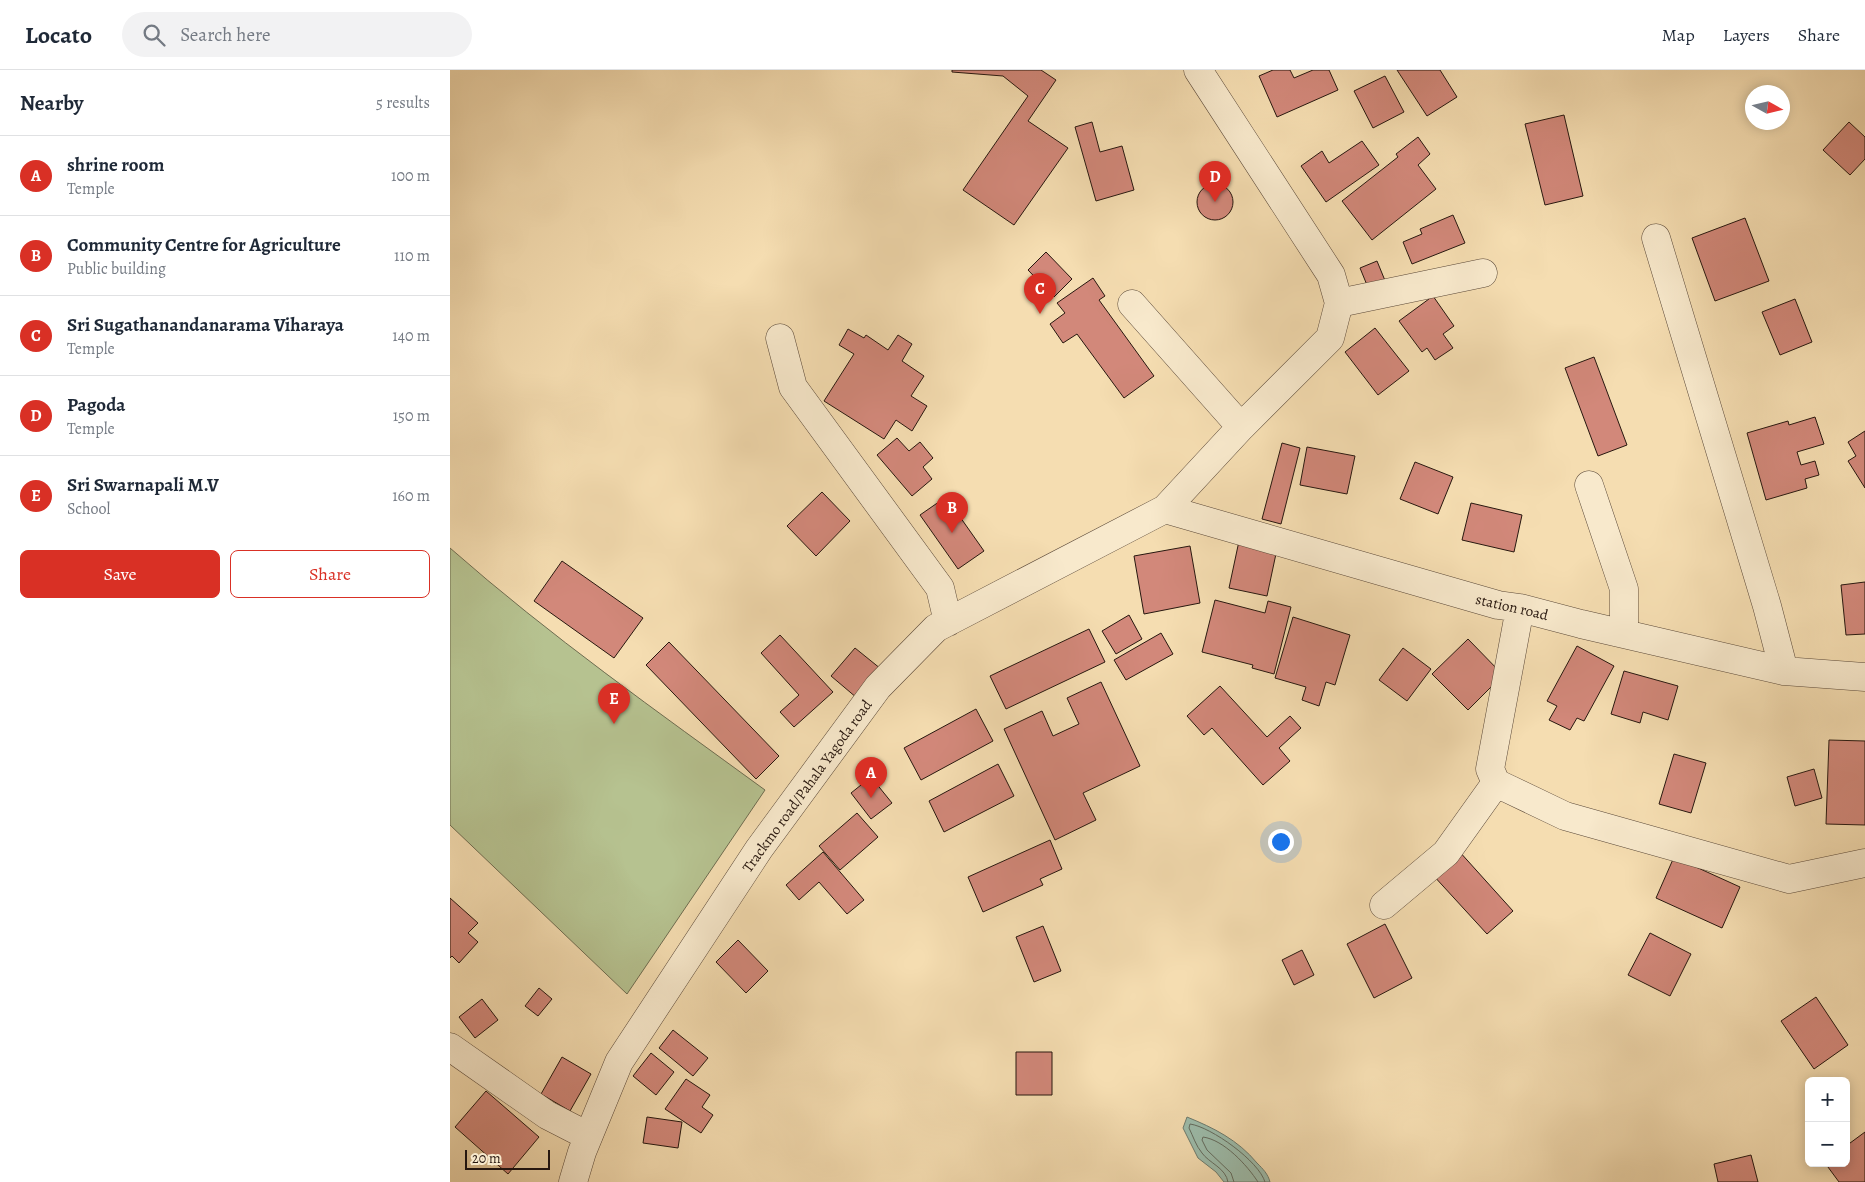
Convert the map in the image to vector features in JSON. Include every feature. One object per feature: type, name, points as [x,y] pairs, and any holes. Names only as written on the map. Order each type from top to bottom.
[{"type":"street","points":[[1198,70],[1331,275],[1339,303],[1483,273]]},
{"type":"street","points":[[1656,238],[1767,606],[1784,671]]},
{"type":"street","name":"Trackmo road/Pahala Yagoda road","points":[[573,1182],[588,1136],[619,1062],[759,849],[878,687],[936,628],[1164,509],[1241,427],[1330,338],[1339,303]]},
{"type":"street","points":[[1132,304],[1241,427]]},
{"type":"street","points":[[780,338],[793,387],[940,588],[948,622]]},
{"type":"street","points":[[1589,484],[1624,589],[1624,634]]},
{"type":"street","name":"station road","points":[[1164,509],[1498,606],[1520,608],[1784,671],[1865,677]]},
{"type":"street","points":[[1520,608],[1490,769],[1496,783],[1565,816],[1789,879],[1865,864]]},
{"type":"street","points":[[1384,905],[1446,853],[1496,783]]},
{"type":"street","points":[[450,1047],[547,1115],[588,1136]]},
{"type":"green space","points":[[450,548],[565,643],[765,790],[627,994],[450,825]]},
{"type":"water","points":[[1187,1117],[1216,1130],[1234,1141],[1250,1155],[1268,1176],[1270,1182],[1224,1182],[1216,1172],[1198,1158],[1183,1128]]},
{"type":"building","points":[[952,70],[1041,70],[1056,80],[1028,121],[1068,148],[1014,225],[963,190],[1028,96],[1003,76],[952,72]]},
{"type":"building","points":[[1273,70],[1290,70],[1294,78],[1313,70],[1329,70],[1338,90],[1277,117],[1259,76]]},
{"type":"building","points":[[1397,70],[1440,70],[1457,97],[1427,116]]},
{"type":"building","points":[[1385,76],[1404,112],[1373,128],[1354,91]]},
{"type":"building","points":[[1564,115],[1583,196],[1545,205],[1525,124]]},
{"type":"building","points":[[1092,122],[1100,152],[1122,146],[1134,190],[1096,201],[1075,127]]},
{"type":"building","points":[[1849,122],[1865,137],[1865,159],[1850,175],[1823,150]]},
{"type":"building","points":[[1418,137],[1430,154],[1418,165],[1436,189],[1372,240],[1342,201],[1398,157],[1396,154]]},
{"type":"building","points":[[1362,141],[1379,165],[1326,202],[1301,166],[1322,151],[1329,163]]},
{"type":"building","points":[[1215,184],[1228,189],[1233,202],[1228,215],[1215,220],[1202,215],[1197,202],[1202,189]]},
{"type":"building","points":[[1453,215],[1465,243],[1412,264],[1403,242],[1422,234],[1420,229]]},
{"type":"building","points":[[1745,218],[1769,281],[1715,301],[1692,238]]},
{"type":"building","points":[[1046,252],[1072,279],[1054,297],[1028,270]]},
{"type":"building","points":[[1377,261],[1386,283],[1369,290],[1360,268]]},
{"type":"building","points":[[1093,278],[1105,296],[1099,300],[1154,376],[1124,398],[1077,334],[1063,343],[1050,324],[1065,313],[1057,303]]},
{"type":"building","points":[[1433,296],[1454,326],[1443,334],[1453,348],[1435,360],[1427,348],[1422,352],[1399,321]]},
{"type":"building","points":[[1795,299],[1812,342],[1780,355],[1762,312]]},
{"type":"building","points":[[1375,328],[1409,371],[1378,395],[1345,352]]},
{"type":"building","points":[[848,329],[864,338],[866,335],[888,350],[898,335],[912,344],[902,361],[924,376],[911,396],[927,406],[912,431],[896,420],[884,439],[824,401],[854,354],[839,345]]},
{"type":"building","points":[[1594,357],[1627,445],[1598,456],[1565,368]]},
{"type":"building","points":[[1815,417],[1824,444],[1797,452],[1801,465],[1815,461],[1819,475],[1805,479],[1807,488],[1766,500],[1747,433],[1788,421],[1789,425]]},
{"type":"building","points":[[1865,431],[1865,488],[1848,461],[1856,456],[1848,442]]},
{"type":"building","points":[[897,438],[909,451],[920,442],[933,458],[923,467],[932,479],[912,496],[877,455]]},
{"type":"building","points":[[1282,443],[1300,448],[1281,524],[1262,519]]},
{"type":"building","points":[[1307,447],[1355,456],[1347,494],[1300,485]]},
{"type":"building","points":[[1415,462],[1453,477],[1438,514],[1400,499]]},
{"type":"building","points":[[822,492],[850,521],[816,556],[787,526]]},
{"type":"building","points":[[946,497],[984,551],[958,569],[920,515]]},
{"type":"building","points":[[1471,503],[1522,515],[1514,552],[1462,540]]},
{"type":"building","points":[[1239,541],[1277,549],[1267,596],[1229,588]]},
{"type":"building","points":[[1190,546],[1200,603],[1144,614],[1134,556]]},
{"type":"building","points":[[562,561],[643,618],[614,658],[534,601]]},
{"type":"building","points":[[1865,582],[1865,634],[1846,635],[1841,585]]},
{"type":"building","points":[[1215,600],[1265,613],[1268,601],[1291,607],[1274,674],[1252,668],[1253,665],[1202,652]]},
{"type":"building","points":[[1129,615],[1142,639],[1116,654],[1102,631]]},
{"type":"building","points":[[1293,617],[1350,635],[1335,685],[1326,682],[1319,706],[1302,700],[1306,687],[1275,678]]},
{"type":"building","points":[[1089,629],[1105,662],[1006,709],[990,676]]},
{"type":"building","points":[[1161,633],[1173,654],[1126,680],[1114,660]]},
{"type":"building","points":[[780,635],[833,692],[794,727],[780,712],[799,695],[761,653]]},
{"type":"building","points":[[1468,639],[1503,675],[1468,710],[1432,674]]},
{"type":"building","points":[[669,642],[779,756],[756,779],[646,665]]},
{"type":"building","points":[[1577,646],[1614,666],[1584,721],[1577,718],[1570,730],[1549,720],[1557,706],[1547,701]]},
{"type":"building","points":[[855,648],[881,669],[857,698],[831,676]]},
{"type":"building","points":[[1403,648],[1431,669],[1407,701],[1379,680]]},
{"type":"building","points":[[1624,671],[1678,686],[1668,720],[1643,712],[1640,723],[1611,714]]},
{"type":"building","points":[[1101,682],[1140,766],[1083,793],[1096,820],[1055,840],[1004,729],[1042,711],[1053,736],[1079,724],[1067,698]]},
{"type":"building","points":[[1220,686],[1267,737],[1290,716],[1301,728],[1279,748],[1290,761],[1263,785],[1212,728],[1204,735],[1187,716]]},
{"type":"building","points":[[976,709],[993,741],[921,780],[904,748]]},
{"type":"building","points":[[1829,740],[1865,741],[1865,825],[1826,824]]},
{"type":"building","points":[[1674,754],[1706,763],[1691,813],[1659,804]]},
{"type":"building","points":[[998,764],[1014,796],[944,832],[929,801]]},
{"type":"building","points":[[1814,769],[1822,798],[1795,806],[1787,777]]},
{"type":"building","points":[[871,777],[892,803],[871,819],[851,793]]},
{"type":"building","points":[[857,813],[878,837],[840,870],[819,846]]},
{"type":"building","points":[[1050,840],[1062,869],[1040,879],[1043,885],[983,912],[968,877]]},
{"type":"building","points":[[1458,850],[1513,911],[1487,934],[1432,874]]},
{"type":"building","points":[[823,852],[864,900],[847,914],[819,882],[799,900],[786,885]]},
{"type":"building","points":[[1674,857],[1740,887],[1722,928],[1656,898]]},
{"type":"building","points":[[450,898],[478,923],[468,933],[478,942],[459,963],[452,956],[450,958]]},
{"type":"building","points":[[1385,924],[1412,978],[1374,998],[1347,944]]},
{"type":"building","points":[[1043,926],[1061,971],[1034,982],[1016,937]]},
{"type":"building","points":[[1650,933],[1691,954],[1670,996],[1628,975]]},
{"type":"building","points":[[738,940],[768,971],[746,993],[716,962]]},
{"type":"building","points":[[1302,950],[1314,975],[1294,985],[1282,960]]},
{"type":"building","points":[[539,988],[552,999],[538,1016],[525,1006]]},
{"type":"building","points":[[1816,997],[1848,1045],[1814,1069],[1781,1021]]},
{"type":"building","points":[[482,999],[498,1020],[475,1038],[459,1017]]},
{"type":"building","points":[[673,1030],[708,1058],[693,1076],[659,1048]]},
{"type":"building","points":[[1016,1052],[1052,1052],[1052,1095],[1016,1095]]},
{"type":"building","points":[[651,1053],[674,1072],[656,1095],[633,1076]]},
{"type":"building","points":[[562,1057],[591,1074],[570,1111],[541,1094]]},
{"type":"building","points":[[686,1079],[710,1095],[702,1107],[713,1115],[701,1133],[665,1109]]},
{"type":"building","points":[[486,1091],[539,1137],[508,1174],[455,1127]]},
{"type":"building","points":[[647,1117],[682,1122],[678,1148],[643,1143]]},
{"type":"building","points":[[1865,1132],[1865,1182],[1839,1182],[1828,1167],[1850,1167],[1850,1143]]},
{"type":"building","points":[[1751,1155],[1758,1182],[1718,1182],[1714,1164]]},
{"type":"place","name":"Pagoda","points":[[1215,202]]},
{"type":"place","name":"Sri Sugathanandanarama Viharaya","points":[[1040,314]]},
{"type":"place","name":"Community Centre for Agriculture","points":[[952,533]]},
{"type":"place","name":"Sri Swarnapali M.V","points":[[614,724]]},
{"type":"place","name":"shrine room","points":[[871,798]]}]
